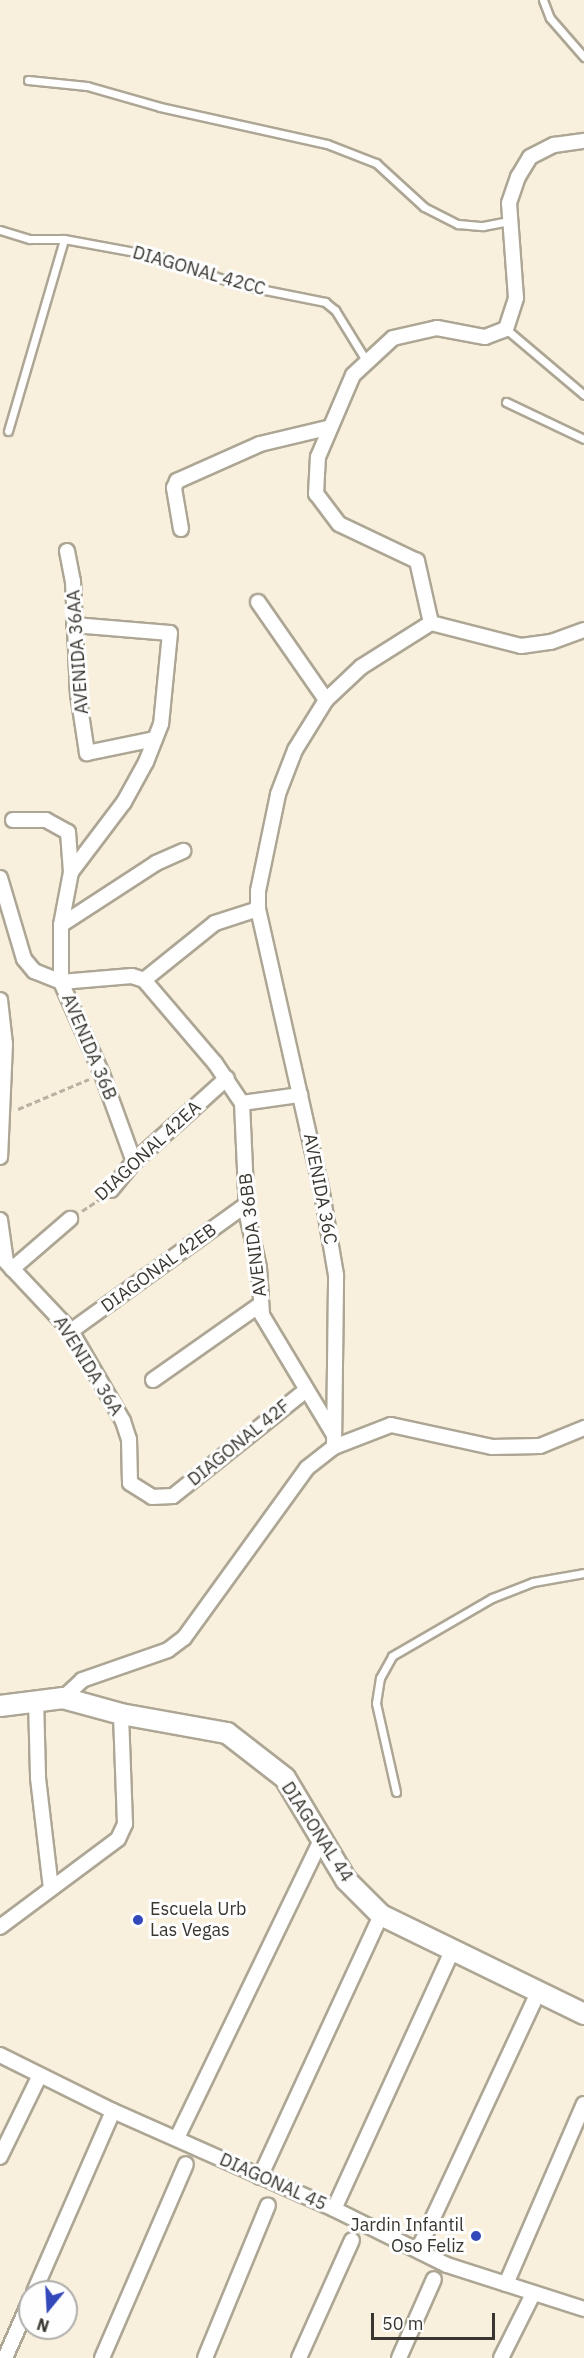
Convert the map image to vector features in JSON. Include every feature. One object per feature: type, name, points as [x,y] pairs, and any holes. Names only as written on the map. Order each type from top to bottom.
[{"type":"main road","name":"DIAGONAL 44","points":[[0,1706],[36,1699],[63,1698],[121,1714],[228,1733],[285,1779],[346,1880],[381,1915],[584,2014]]},
{"type":"street","points":[[584,141],[554,145],[530,157],[518,177],[508,221],[516,298],[506,329],[485,337],[437,328],[393,338],[353,375],[327,428],[318,457],[316,494],[339,524],[417,561],[430,623],[521,646],[552,642],[584,630]]},
{"type":"street","points":[[181,529],[174,488],[177,481],[260,444],[327,428]]},
{"type":"street","name":"AVENIDA 36AA","points":[[67,551],[73,581],[74,625],[87,753],[155,739]]},
{"type":"street","points":[[258,602],[326,700]]},
{"type":"street","name":"AVENIDA 36C","points":[[333,1440],[336,1275],[300,1095],[258,909],[278,794],[295,750],[326,700],[361,667],[430,623]]},
{"type":"street","name":"AVENIDA 36B","points":[[74,625],[170,633],[161,724],[124,802],[71,872],[61,925],[61,982],[102,1074],[134,1162]]},
{"type":"street","points":[[13,820],[46,820],[68,832],[71,872]]},
{"type":"street","points":[[61,925],[156,862],[183,851]]},
{"type":"street","points":[[0,878],[24,959],[34,971],[61,982],[132,976],[144,980],[215,923],[258,909]]},
{"type":"street","name":"AVENIDA 36BB","points":[[144,980],[227,1078],[242,1103],[246,1205],[259,1268],[262,1315],[333,1440]]},
{"type":"street","points":[[0,1000],[5,1044],[0,1157]]},
{"type":"street","name":"DIAGONAL 42EA","points":[[111,1190],[134,1162],[227,1078]]},
{"type":"street","points":[[242,1103],[300,1095]]},
{"type":"street","name":"DIAGONAL 42EB","points":[[71,1331],[246,1205]]},
{"type":"street","points":[[0,1220],[6,1262],[12,1269],[70,1219]]},
{"type":"street","name":"AVENIDA 36A","points":[[12,1269],[36,1290],[71,1331],[123,1421],[129,1438],[130,1483],[152,1497],[173,1496]]},
{"type":"street","points":[[153,1380],[261,1304]]},
{"type":"street","name":"DIAGONAL 42F","points":[[173,1496],[305,1391]]},
{"type":"street","points":[[63,1698],[82,1680],[168,1650],[184,1638],[307,1468],[333,1440],[391,1425],[492,1447],[540,1446],[584,1428]]},
{"type":"street","points":[[36,1699],[38,1778],[51,1888]]},
{"type":"street","points":[[0,1927],[118,1839],[125,1824],[121,1714]]},
{"type":"street","points":[[177,2138],[321,1840]]},
{"type":"street","points":[[260,2176],[381,1915]]},
{"type":"street","points":[[334,2209],[453,1949]]},
{"type":"street","points":[[418,2250],[539,1991]]},
{"type":"street","name":"DIAGONAL 45","points":[[0,2055],[39,2077],[334,2209],[447,2265],[584,2309]]},
{"type":"street","points":[[0,2157],[39,2077]]},
{"type":"street","points":[[506,2284],[584,2104]]},
{"type":"street","points":[[39,2280],[113,2111]]},
{"type":"street","points":[[102,2358],[186,2164]]},
{"type":"street","points":[[206,2358],[268,2205]]},
{"type":"street","points":[[298,2358],[352,2240]]},
{"type":"street","points":[[399,2358],[434,2279]]},
{"type":"street","points":[[501,2358],[532,2294]]},
{"type":"street","points":[[5,2358],[18,2328]]},
{"type":"lane","points":[[543,0],[550,18],[584,57]]},
{"type":"lane","points":[[28,80],[87,86],[160,107],[327,144],[376,163],[424,207],[458,224],[483,226],[508,221]]},
{"type":"lane","name":"DIAGONAL 42CC","points":[[0,230],[30,239],[64,239],[157,256],[240,285],[325,302],[335,310],[368,362]]},
{"type":"lane","points":[[8,431],[64,239]]},
{"type":"lane","points":[[506,329],[584,395]]},
{"type":"lane","points":[[506,402],[584,439]]},
{"type":"lane","points":[[396,1792],[376,1703],[380,1678],[392,1656],[492,1598],[533,1582],[584,1573]]},
{"type":"path","points":[[2,1116],[102,1074]]},
{"type":"path","name":"DIAGONAL 42EA","points":[[70,1219],[111,1190]]},
{"type":"place","name":"Escuela Urb Las Vegas","points":[[138,1920]]},
{"type":"place","name":"Jardin Infantil Oso Feliz","points":[[476,2236]]}]
